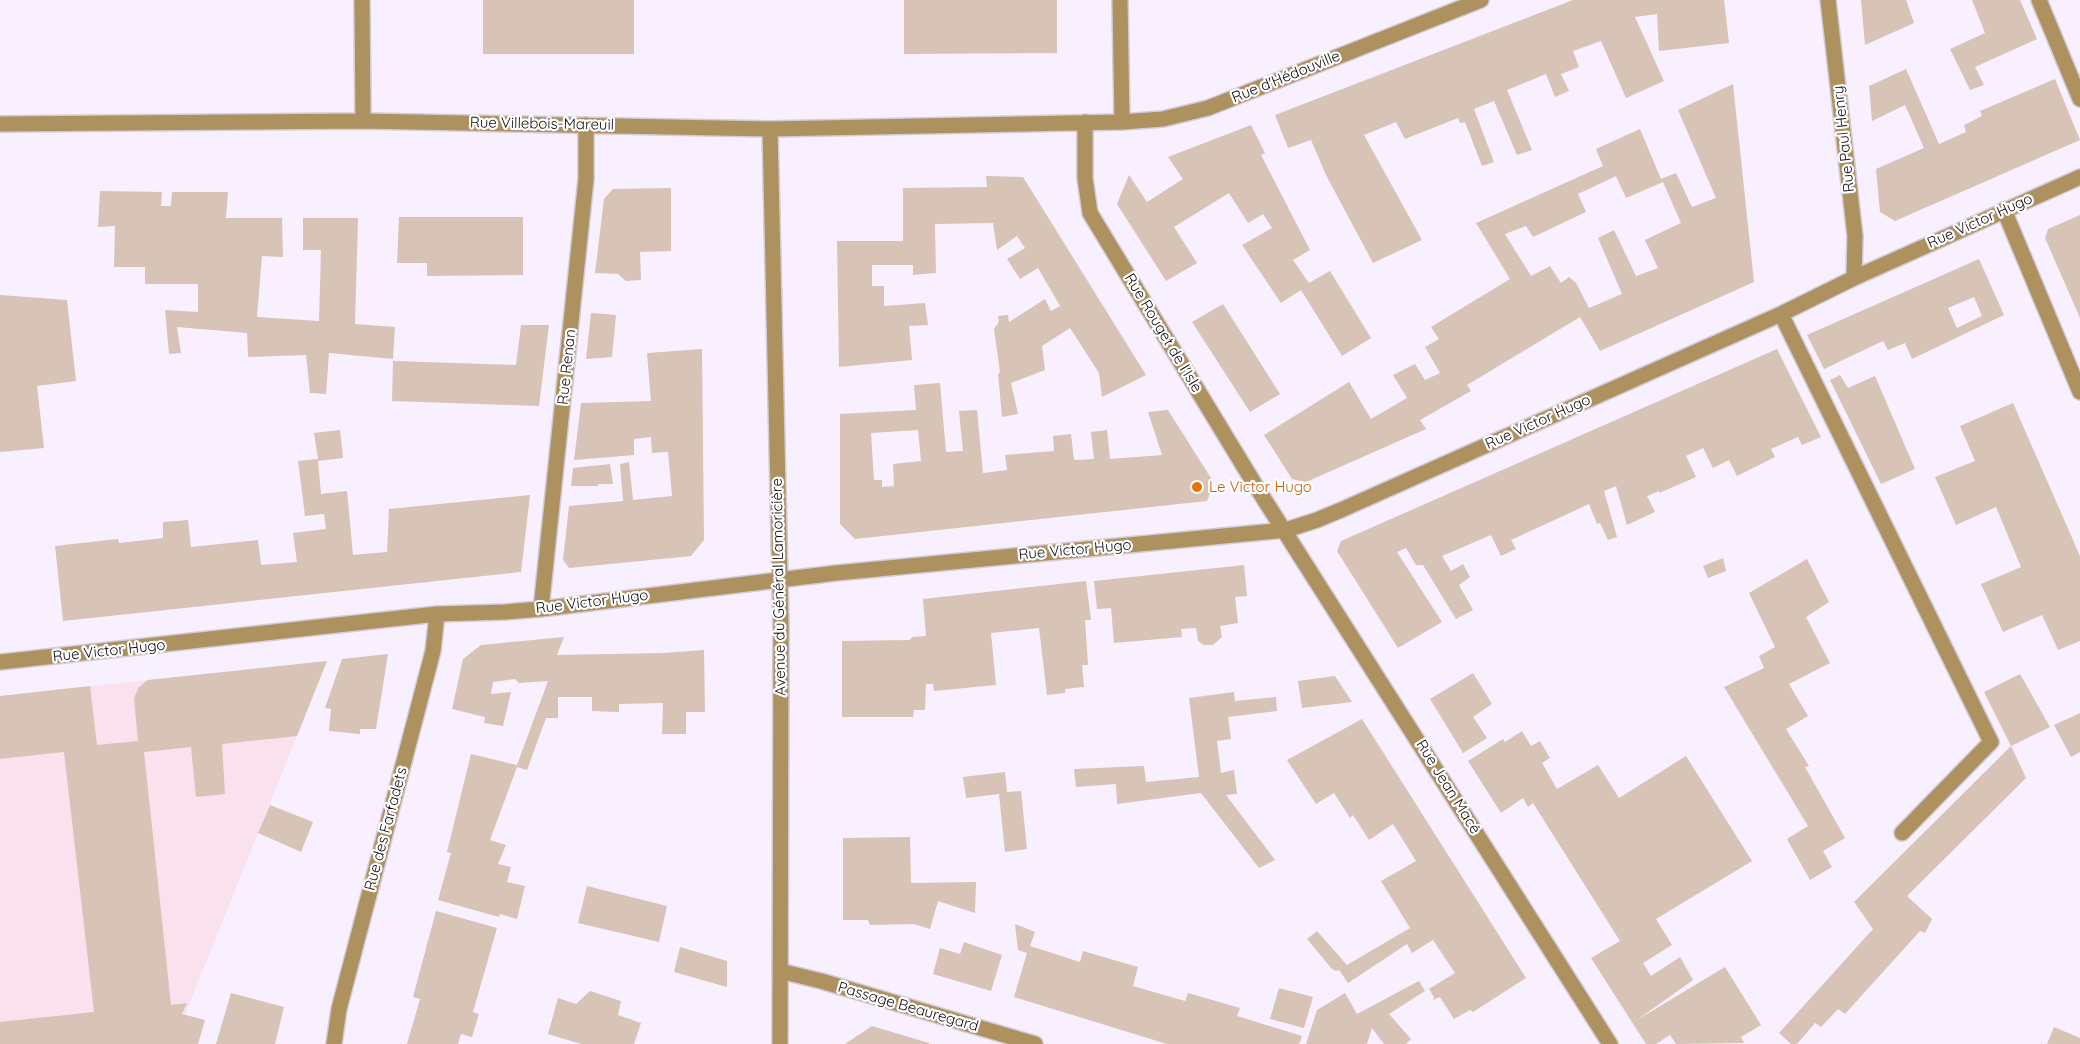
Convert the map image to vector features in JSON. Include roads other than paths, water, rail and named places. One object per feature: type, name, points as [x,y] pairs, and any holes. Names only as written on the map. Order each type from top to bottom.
[{"type":"street","points":[[362,0],[363,121]]},
{"type":"street","points":[[1120,0],[1122,122]]},
{"type":"street","name":"Rue d'Hédouville","points":[[1085,122],[1163,119],[1208,108],[1481,0]]},
{"type":"street","name":"Rue Paul Henry","points":[[1828,0],[1855,236],[1854,278]]},
{"type":"street","points":[[2039,0],[2080,99]]},
{"type":"street","name":"Rue Villebois-Mareuil","points":[[0,124],[363,121],[770,129],[1085,122]]},
{"type":"street","name":"Rue Rouget de l'Isle","points":[[1085,122],[1085,178],[1090,213],[1257,488],[1286,530]]},
{"type":"street","name":"Rue Renan","points":[[541,609],[586,179],[586,125]]},
{"type":"street","name":"Avenue du Général Lamoricière","points":[[770,129],[781,627],[780,1044]]},
{"type":"street","name":"Rue Victor Hugo","points":[[0,662],[437,614],[541,609],[779,579],[1286,530],[1341,510],[1781,314],[1854,278],[2080,177]]},
{"type":"street","points":[[2004,210],[2080,392]]},
{"type":"street","points":[[1781,314],[1991,742],[1902,833]]},
{"type":"street","name":"Rue Jean Macé","points":[[1286,530],[1610,1044]]},
{"type":"street","name":"Rue des Farfadets","points":[[334,1044],[345,987],[433,651],[437,614]]},
{"type":"street","name":"Passage Beauregard","points":[[780,971],[1035,1044]]},
{"type":"place","name":"Le Victor Hugo","points":[[1197,487]]}]
